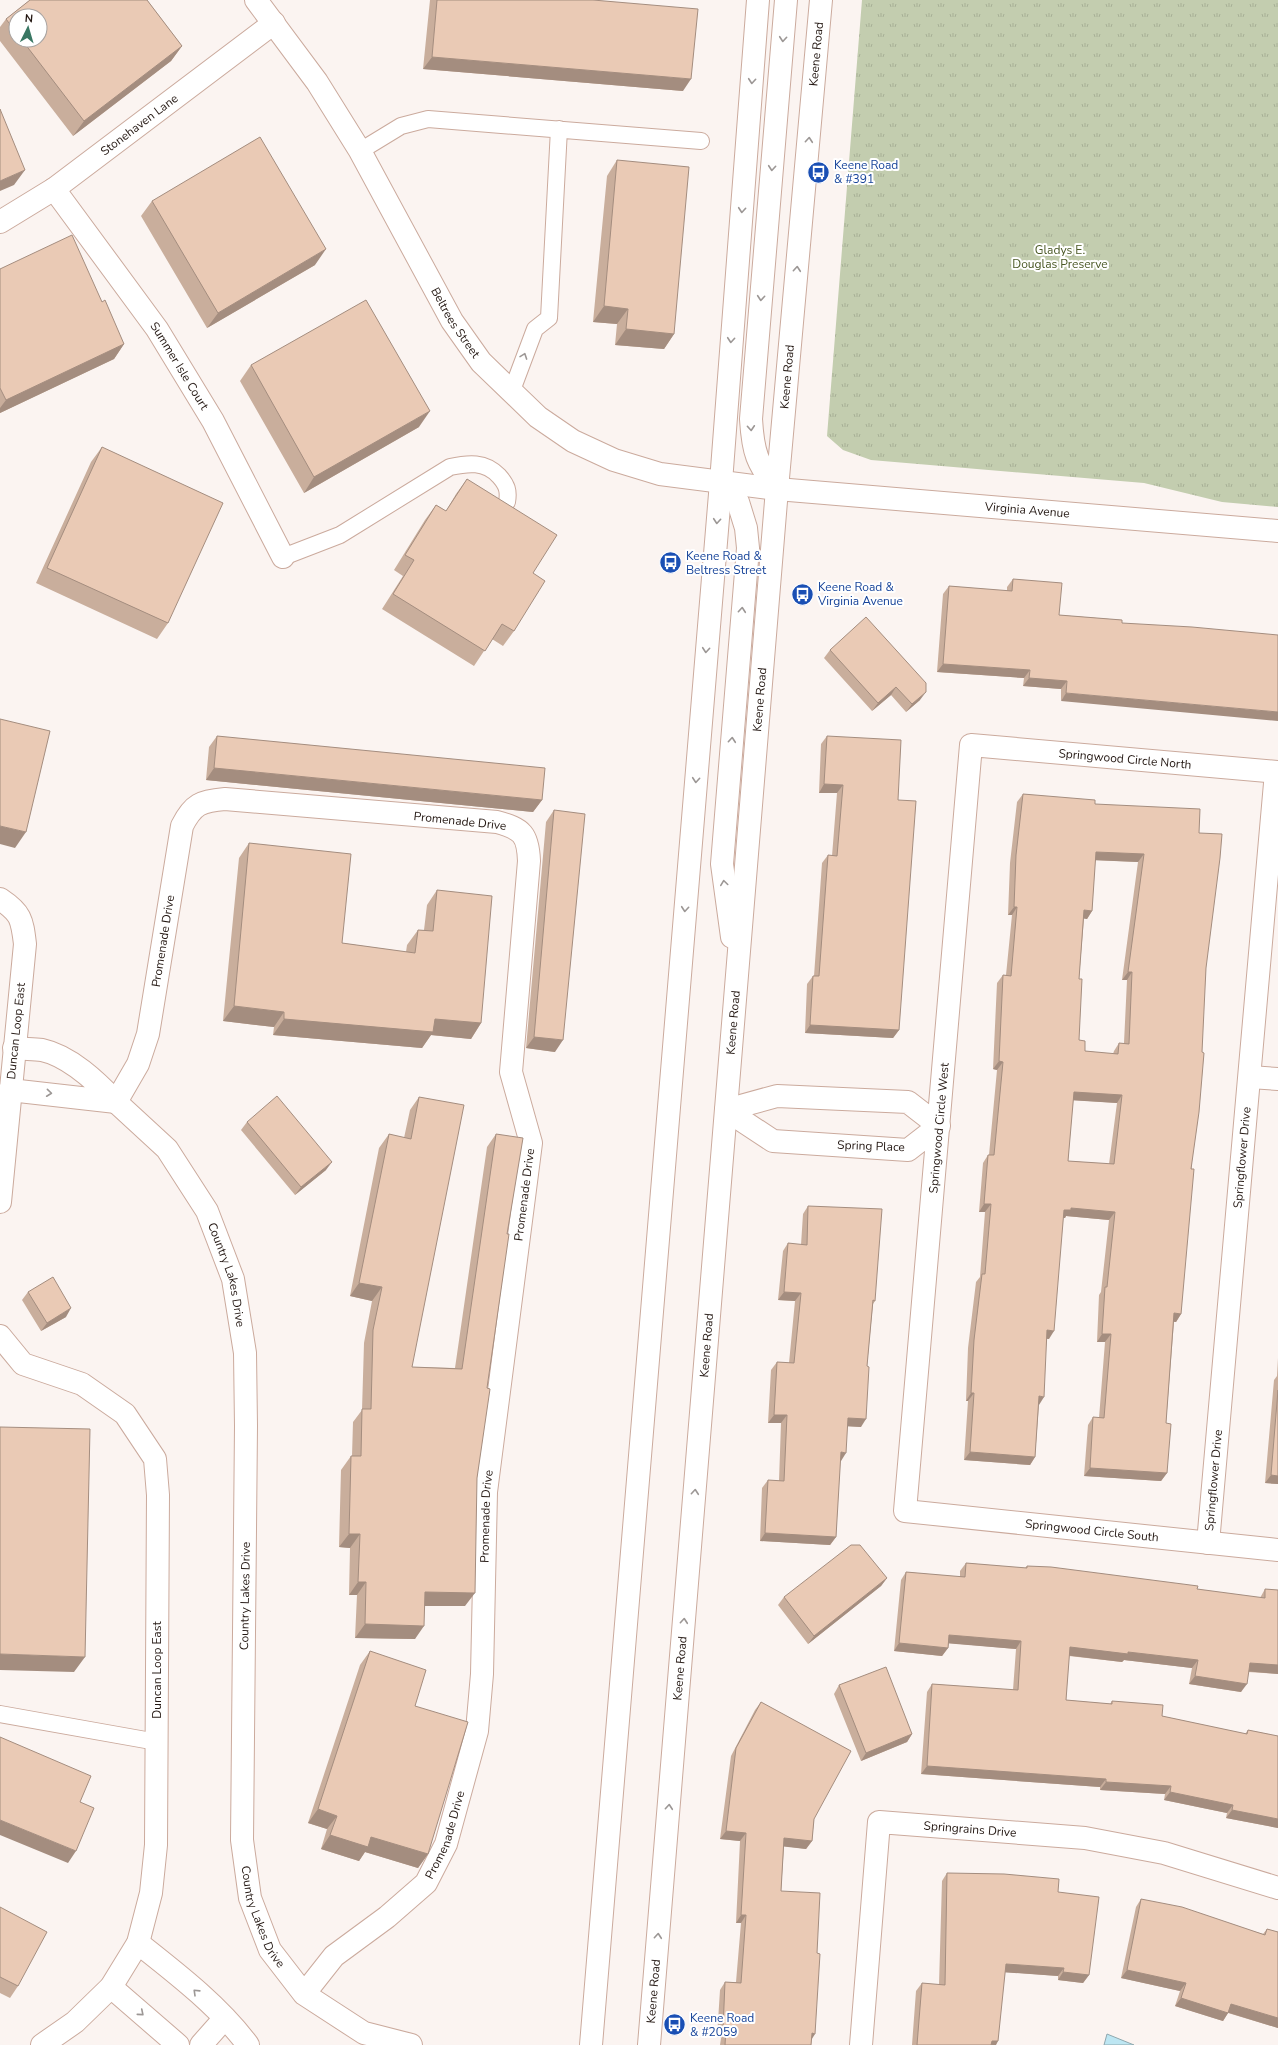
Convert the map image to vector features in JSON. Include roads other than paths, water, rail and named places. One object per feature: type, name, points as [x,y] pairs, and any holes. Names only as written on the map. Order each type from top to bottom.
[{"type":"street","name":"Beltrees Street","points":[[256,0],[317,82],[360,151],[452,321],[481,362],[511,393],[538,417],[573,441],[614,460],[660,474],[777,489]]},
{"type":"street","points":[[591,2045],[721,482],[758,0]]},
{"type":"street","points":[[777,489],[760,467],[752,442],[751,419],[786,0]]},
{"type":"street","name":"Keene Road","points":[[649,2045],[777,489],[821,0]]},
{"type":"street","name":"Stonehaven Lane","points":[[0,222],[54,189],[274,23]]},
{"type":"street","name":"Summer Isle Court","points":[[54,189],[157,329],[213,421],[283,557]]},
{"type":"street","points":[[721,482],[738,502],[746,528],[748,548],[722,864],[737,978]]},
{"type":"street","name":"Virginia Avenue","points":[[777,489],[1278,531]]},
{"type":"street","name":"Springwood Circle North","points":[[971,745],[1277,772]]},
{"type":"street","name":"Springwood Circle West","points":[[906,1511],[971,745]]},
{"type":"street","name":"Springflower Drive","points":[[1208,1543],[1277,772]]},
{"type":"street","name":"Promenade Drive","points":[[116,1102],[138,1064],[148,1034],[182,826],[188,814],[198,804],[211,800],[225,799],[497,822],[513,827],[524,834],[528,848],[529,861],[510,1072],[531,1143],[486,1492],[482,1674],[477,1731],[446,1844],[426,1882],[387,1917],[334,1956],[304,1994]]},
{"type":"street","name":"Duncan Loop East","points":[[0,1202],[24,944],[23,926],[8,904]]},
{"type":"street","name":"Country Lakes Drive","points":[[14,1048],[43,1050],[59,1057],[92,1078],[167,1149],[207,1211],[233,1279],[245,1353],[246,1426],[242,1840],[250,1898],[270,1950],[304,1994],[364,2033],[411,2045]]},
{"type":"street","points":[[1250,1077],[1278,1079]]},
{"type":"street","points":[[10,1090],[116,1102]]},
{"type":"street","points":[[726,1110],[777,1096],[908,1102],[939,1126]]},
{"type":"street","name":"Spring Place","points":[[726,1110],[773,1141],[908,1150],[939,1126]]},
{"type":"street","name":"Duncan Loop East","points":[[0,1336],[23,1364],[82,1384],[125,1414],[155,1459],[158,1495],[156,1845],[151,1894],[138,1943],[112,1987],[75,2022],[42,2045]]},
{"type":"street","name":"Springwood Circle South","points":[[906,1511],[1278,1550]]},
{"type":"street","name":"Springrains Drive","points":[[861,2045],[879,1822],[1085,1838],[1164,1853],[1278,1888]]},
{"type":"street","points":[[138,1943],[183,1979],[248,2045]]},
{"type":"street","points":[[112,1987],[178,2045]]},
{"type":"street","points":[[202,2045],[224,2019]]},
{"type":"lane","points":[[360,151],[401,126],[428,119],[701,141]]},
{"type":"lane","points":[[511,393],[535,328],[549,318],[559,129]]},
{"type":"lane","points":[[283,557],[340,535],[450,468],[462,464],[476,463],[488,466],[504,482],[509,491],[507,502]]},
{"type":"lane","points":[[0,1714],[157,1742]]},
{"type":"water","points":[[1107,2034],[1134,2045],[1104,2045]]},
{"type":"place","name":"Keene Road & #391","points":[[819,172]]},
{"type":"place","name":"Keene Road & Beltress Street","points":[[670,563]]},
{"type":"place","name":"Keene Road & Virginia Avenue","points":[[802,594]]},
{"type":"place","name":"Keene Road & #2059","points":[[674,2025]]},
{"type":"park label","name":"Gladys E. Douglas Preserve","points":[[1060,257]]}]
